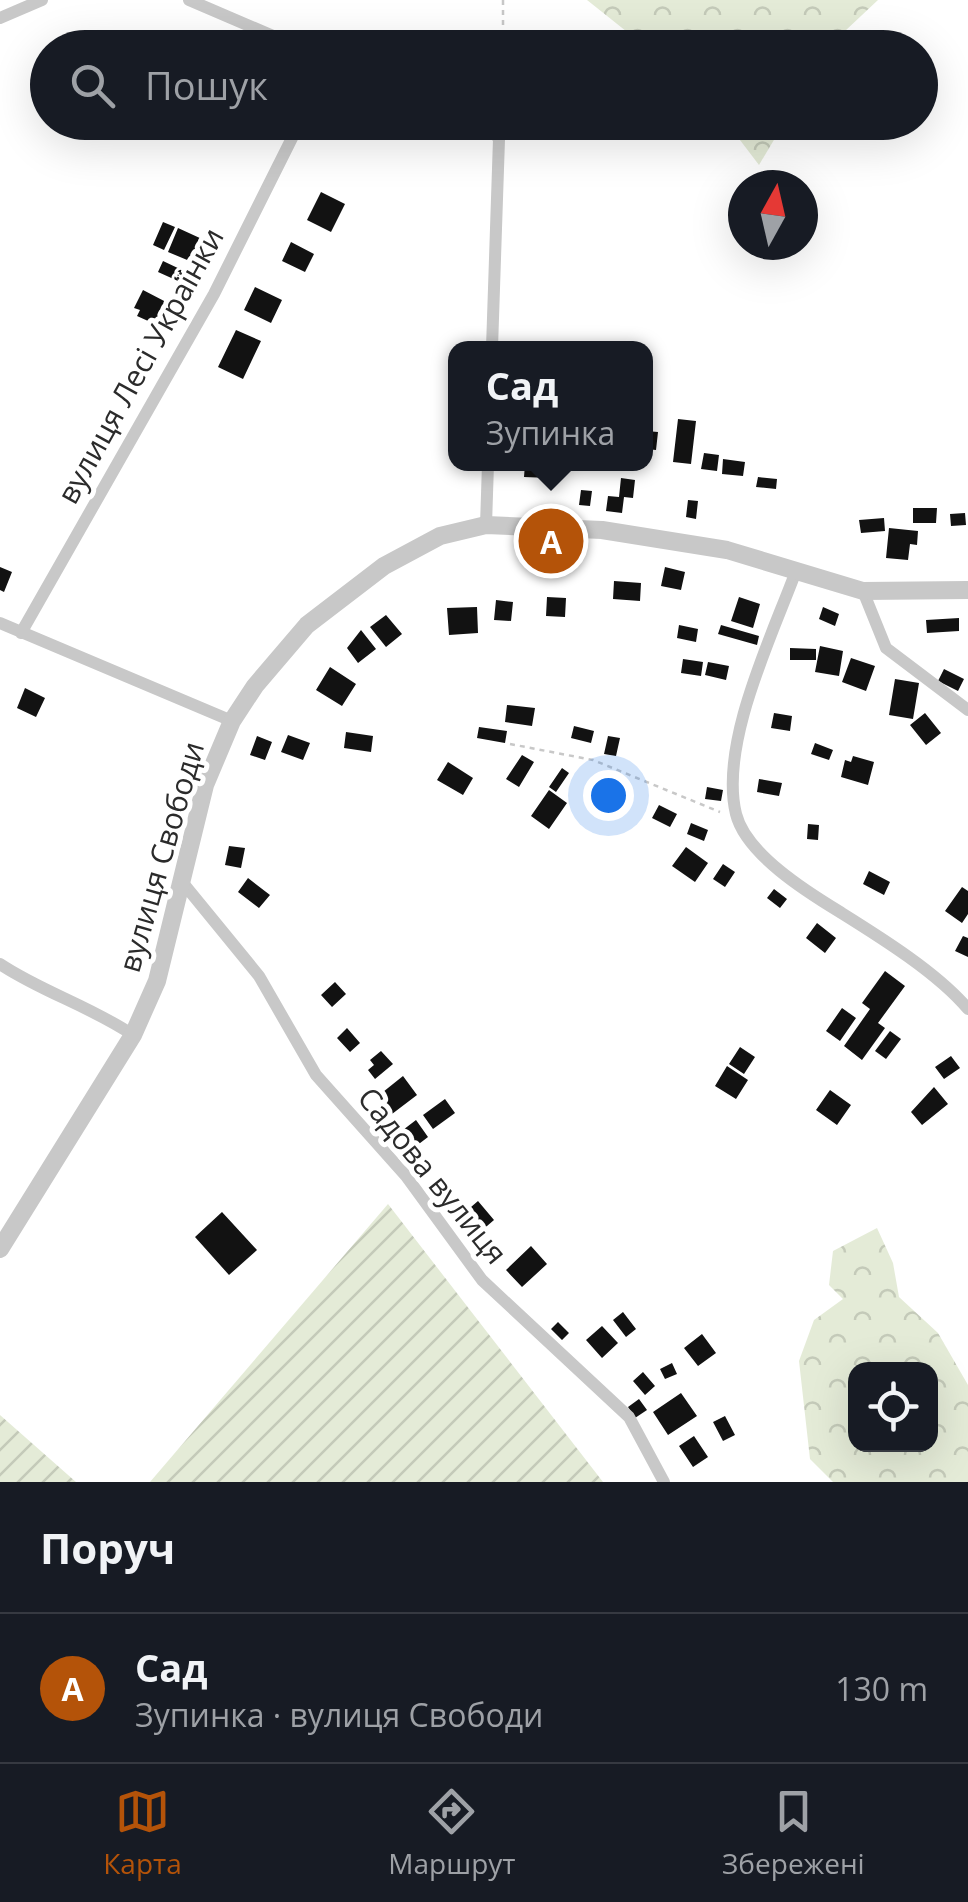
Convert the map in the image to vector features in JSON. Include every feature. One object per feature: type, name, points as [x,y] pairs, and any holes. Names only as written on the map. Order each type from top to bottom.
[{"type":"street","points":[[0,18],[42,0]]},
{"type":"street","points":[[189,0],[259,30]]},
{"type":"street","name":"вулиця Лесі Українки","points":[[21,632],[214,294],[291,140]]},
{"type":"street","points":[[492,341],[499,140]]},
{"type":"street","points":[[486,525],[488,471]]},
{"type":"street","name":"вулиця Свободи","points":[[0,1248],[133,1034],[157,981],[206,786],[232,722],[255,686],[307,624],[384,566],[440,536],[486,525],[602,530],[727,550],[863,591],[968,590]]},
{"type":"street","points":[[796,571],[746,702],[735,758],[736,816],[766,858],[805,890],[877,935],[968,1009]]},
{"type":"street","points":[[863,591],[886,648],[968,710]]},
{"type":"street","points":[[0,623],[232,722]]},
{"type":"street","name":"Садова вулиця","points":[[182,883],[259,976],[316,1076],[406,1176],[482,1280],[629,1417],[664,1482]]},
{"type":"street","points":[[0,964],[27,982],[95,1010],[133,1034]]},
{"type":"path","points":[[502,0],[503,30]]},
{"type":"path","points":[[510,744],[593,760],[736,816]]},
{"type":"green space","points":[[587,0],[878,0],[846,30],[625,30]]},
{"type":"green space","points":[[740,140],[774,140],[759,165]]},
{"type":"green space","points":[[388,1204],[603,1482],[150,1482]]},
{"type":"green space","points":[[877,1228],[893,1263],[899,1297],[938,1333],[968,1385],[968,1482],[833,1482],[810,1459],[799,1361],[814,1320],[843,1299],[829,1285],[833,1251]]},
{"type":"green space","points":[[0,1415],[76,1482],[0,1482]]},
{"type":"building","points":[[321,192],[345,204],[331,232],[307,220]]},
{"type":"building","points":[[163,222],[175,227],[164,250],[153,245]]},
{"type":"building","points":[[178,228],[202,239],[192,262],[168,252]]},
{"type":"building","points":[[291,242],[314,254],[305,272],[282,261]]},
{"type":"building","points":[[163,261],[182,270],[178,281],[158,272]]},
{"type":"building","points":[[255,287],[282,300],[271,323],[244,310]]},
{"type":"building","points":[[143,290],[168,303],[157,325],[137,316],[140,310],[134,308]]},
{"type":"building","points":[[236,330],[261,341],[243,379],[218,367]]},
{"type":"building","points":[[678,419],[696,421],[691,464],[673,462]]},
{"type":"building","points":[[653,432],[658,432],[653,450]]},
{"type":"building","points":[[704,453],[719,455],[717,471],[701,469]]},
{"type":"building","points":[[723,459],[745,462],[743,476],[722,474]]},
{"type":"building","points":[[524,471],[550,471],[550,478],[524,477]]},
{"type":"building","points":[[758,477],[777,479],[776,489],[756,487]]},
{"type":"building","points":[[621,478],[635,480],[633,498],[624,497],[622,513],[606,511],[608,496],[619,497]]},
{"type":"building","points":[[581,490],[592,491],[590,506],[579,505]]},
{"type":"building","points":[[688,500],[698,501],[696,519],[686,517]]},
{"type":"building","points":[[913,508],[937,508],[936,523],[913,523]]},
{"type":"building","points":[[965,513],[966,525],[951,526],[950,514]]},
{"type":"building","points":[[884,518],[885,531],[861,533],[859,520]]},
{"type":"building","points":[[889,528],[918,531],[917,545],[910,544],[908,560],[886,558]]},
{"type":"building","points":[[0,567],[12,572],[4,592],[0,590]]},
{"type":"building","points":[[665,567],[685,572],[681,590],[661,586]]},
{"type":"building","points":[[614,581],[641,583],[640,601],[613,599]]},
{"type":"building","points":[[547,597],[566,598],[565,617],[546,616]]},
{"type":"building","points":[[739,597],[760,604],[753,628],[731,621]]},
{"type":"building","points":[[496,600],[513,602],[511,621],[494,620]]},
{"type":"building","points":[[477,607],[478,633],[449,635],[447,608]]},
{"type":"building","points":[[823,607],[839,614],[835,626],[819,619]]},
{"type":"building","points":[[386,615],[402,634],[386,647],[370,627]]},
{"type":"building","points":[[959,618],[959,631],[927,633],[926,620]]},
{"type":"building","points":[[679,625],[698,629],[696,642],[677,638]]},
{"type":"building","points":[[721,625],[759,636],[757,645],[718,634]]},
{"type":"building","points":[[361,630],[376,649],[358,663],[347,648]]},
{"type":"building","points":[[820,646],[843,651],[839,676],[815,672]]},
{"type":"building","points":[[790,648],[816,649],[816,660],[790,660]]},
{"type":"building","points":[[851,658],[875,666],[866,691],[842,682]]},
{"type":"building","points":[[683,659],[703,662],[701,676],[681,673]]},
{"type":"building","points":[[708,662],[729,666],[726,680],[705,675]]},
{"type":"building","points":[[330,667],[356,684],[342,706],[316,690]]},
{"type":"building","points":[[944,669],[964,679],[958,691],[938,681]]},
{"type":"building","points":[[895,679],[919,683],[913,719],[889,715]]},
{"type":"building","points":[[25,688],[45,698],[36,717],[17,708]]},
{"type":"building","points":[[507,705],[535,708],[532,726],[505,722]]},
{"type":"building","points":[[774,713],[792,716],[790,731],[771,728]]},
{"type":"building","points":[[925,713],[941,733],[926,745],[910,725]]},
{"type":"building","points":[[574,726],[594,731],[591,743],[571,738]]},
{"type":"building","points":[[479,727],[507,731],[505,743],[477,738]]},
{"type":"building","points":[[346,732],[373,736],[371,752],[344,748]]},
{"type":"building","points":[[288,735],[310,743],[303,760],[281,752]]},
{"type":"building","points":[[257,736],[272,742],[265,760],[250,755]]},
{"type":"building","points":[[608,736],[620,738],[616,756],[604,754]]},
{"type":"building","points":[[815,743],[833,750],[829,760],[811,754]]},
{"type":"building","points":[[522,755],[534,762],[519,787],[506,779]]},
{"type":"building","points":[[853,756],[874,762],[868,785],[841,777],[845,760],[851,762]]},
{"type":"building","points":[[448,762],[473,778],[463,795],[437,780]]},
{"type":"building","points":[[562,768],[569,773],[556,792],[549,787]]},
{"type":"building","points":[[759,779],[782,783],[779,796],[757,792]]},
{"type":"building","points":[[707,787],[723,790],[721,801],[705,799]]},
{"type":"building","points":[[549,790],[567,803],[549,829],[531,816]]},
{"type":"building","points":[[659,805],[677,814],[670,827],[652,818]]},
{"type":"building","points":[[691,823],[708,830],[704,841],[687,834]]},
{"type":"building","points":[[808,824],[819,825],[818,840],[807,839]]},
{"type":"building","points":[[229,846],[245,848],[241,868],[225,865]]},
{"type":"building","points":[[686,847],[708,863],[695,882],[672,866]]},
{"type":"building","points":[[723,864],[735,872],[725,887],[713,879]]},
{"type":"building","points":[[869,871],[890,882],[884,895],[863,884]]},
{"type":"building","points":[[248,878],[270,895],[259,908],[238,892]]},
{"type":"building","points":[[962,887],[968,891],[968,914],[962,923],[945,911]]},
{"type":"building","points":[[774,889],[787,899],[780,908],[767,898]]},
{"type":"building","points":[[817,923],[836,938],[825,953],[806,938]]},
{"type":"building","points":[[963,936],[968,938],[968,957],[955,951]]},
{"type":"building","points":[[885,971],[905,986],[878,1023],[885,1028],[862,1060],[844,1046],[870,1009],[862,1003]]},
{"type":"building","points":[[335,982],[346,994],[332,1007],[321,995]]},
{"type":"building","points":[[842,1008],[856,1018],[840,1041],[826,1031]]},
{"type":"building","points":[[347,1028],[360,1043],[350,1052],[337,1038]]},
{"type":"building","points":[[890,1031],[901,1039],[886,1059],[875,1051]]},
{"type":"building","points":[[740,1047],[755,1057],[744,1074],[729,1064]]},
{"type":"building","points":[[381,1051],[393,1064],[375,1079],[368,1070],[374,1065],[370,1060]]},
{"type":"building","points":[[951,1056],[960,1068],[944,1079],[935,1067]]},
{"type":"building","points":[[727,1066],[748,1080],[736,1099],[715,1086]]},
{"type":"building","points":[[403,1076],[417,1095],[392,1114],[378,1096]]},
{"type":"building","points":[[934,1087],[948,1104],[922,1125],[911,1112]]},
{"type":"building","points":[[830,1090],[851,1105],[837,1125],[816,1110]]},
{"type":"building","points":[[445,1099],[455,1113],[433,1129],[423,1115]]},
{"type":"building","points":[[416,1120],[428,1137],[411,1150],[399,1133]]},
{"type":"building","points":[[478,1201],[494,1220],[480,1232],[464,1213]]},
{"type":"building","points":[[222,1212],[257,1250],[229,1275],[195,1237]]},
{"type":"building","points":[[531,1246],[547,1264],[522,1287],[506,1270]]},
{"type":"building","points":[[623,1312],[636,1329],[626,1337],[613,1320]]},
{"type":"building","points":[[558,1322],[569,1333],[562,1340],[551,1329]]},
{"type":"building","points":[[602,1326],[618,1343],[602,1358],[586,1340]]},
{"type":"building","points":[[702,1334],[716,1353],[698,1366],[684,1348]]},
{"type":"building","points":[[672,1363],[677,1374],[665,1379],[660,1369]]},
{"type":"building","points":[[643,1372],[655,1386],[645,1395],[633,1381]]},
{"type":"building","points":[[681,1393],[697,1416],[668,1435],[653,1412]]},
{"type":"building","points":[[639,1399],[647,1410],[635,1418],[628,1407]]},
{"type":"building","points":[[725,1416],[735,1435],[723,1441],[713,1422]]},
{"type":"building","points":[[694,1436],[708,1457],[693,1467],[679,1446]]},
{"type":"place","name":"Сад","points":[[551,541]]}]
